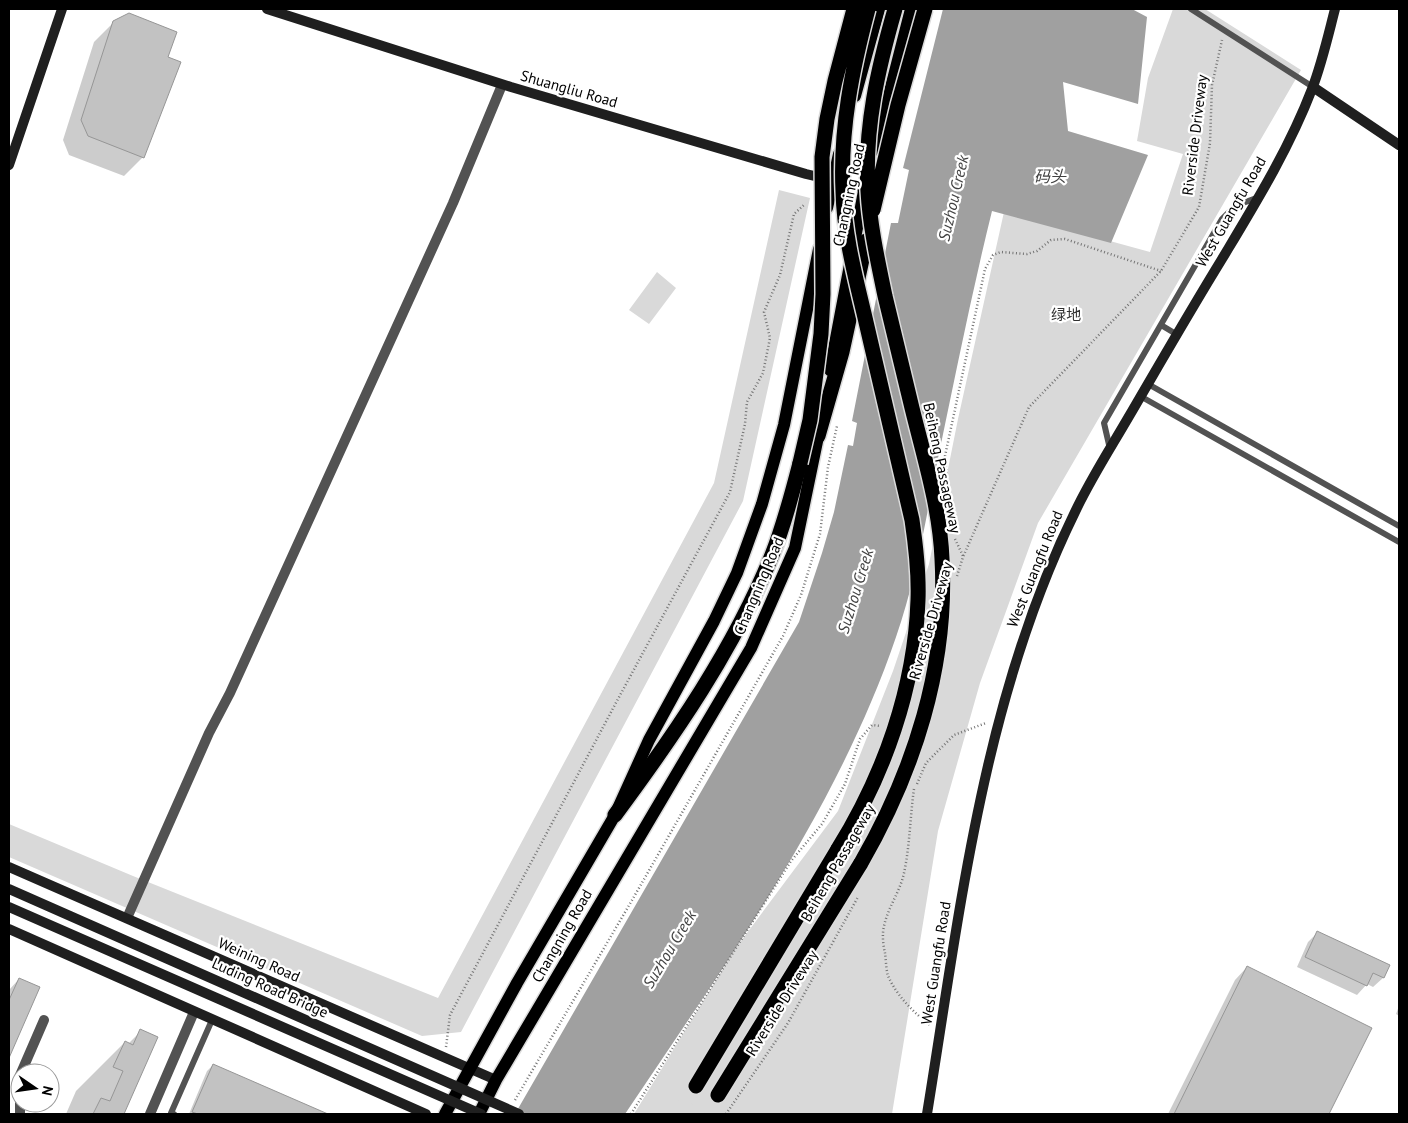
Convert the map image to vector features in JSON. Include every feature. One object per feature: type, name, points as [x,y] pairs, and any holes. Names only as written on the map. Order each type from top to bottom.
[{"type":"highway","points":[[615,815],[676,730],[718,661],[751,602],[773,553],[789,505],[810,420],[821,334],[823,294],[822,157],[835,81],[854,9]]},
{"type":"highway","name":"Beiheng Passageway","points":[[696,1086],[857,818],[874,784],[894,729],[910,668],[918,600],[917,560],[912,520],[846,233],[842,193],[842,155],[845,119],[851,82],[868,9]]},
{"type":"highway","name":"Beiheng Passageway","points":[[718,1095],[881,828],[897,793],[918,736],[927,706],[940,640],[943,601],[942,558],[937,516],[882,282],[871,229],[868,191],[867,156],[870,122],[884,47],[895,9]]},
{"type":"highway","points":[[876,87],[901,9]]},
{"type":"highway","points":[[818,436],[842,352],[898,105],[925,9]]},
{"type":"main road","points":[[9,164],[62,9]]},
{"type":"main road","name":"Shuangliu Road","points":[[266,9],[502,85],[865,188]]},
{"type":"main road","name":"Changning Road","points":[[445,1114],[517,983],[615,815],[649,740],[714,620],[737,573],[762,504],[784,425],[832,180],[879,9]]},
{"type":"main road","name":"Changning Road","points":[[480,1114],[496,1080],[751,648],[795,548],[865,188],[911,9]]},
{"type":"main road","name":"West Guangfu Road","points":[[927,1114],[966,875],[980,803],[999,718],[1024,633],[1048,570],[1076,510],[1176,334],[1259,197],[1297,125],[1313,86],[1335,9]]},
{"type":"main road","points":[[1313,86],[1399,145]]},
{"type":"main road","name":"Weining Road","points":[[9,867],[496,1080]]},
{"type":"main road","name":"Luding Road Bridge","points":[[9,889],[519,1114]]},
{"type":"main road","name":"Luding Road Bridge","points":[[9,907],[480,1114]]},
{"type":"main road","points":[[9,929],[426,1114]]},
{"type":"street","points":[[127,918],[205,742],[230,693],[453,203],[502,85]]},
{"type":"street","points":[[150,1114],[194,1012]]},
{"type":"street","points":[[25,1063],[44,1020]]},
{"type":"lane","points":[[1192,9],[1313,86]]},
{"type":"lane","points":[[1110,449],[1104,423],[1222,219],[1235,206],[1259,197]]},
{"type":"lane","points":[[1161,325],[1176,334]]},
{"type":"lane","points":[[1148,384],[1399,526]]},
{"type":"lane","points":[[1140,396],[1399,542]]},
{"type":"lane","points":[[174,1114],[171,1113],[212,1020]]},
{"type":"path","name":"Riverside Driveway","points":[[954,584],[963,557],[1029,406],[1161,272],[1199,207],[1210,143],[1212,85],[1224,29]]},
{"type":"path","points":[[445,1051],[450,1014],[622,690],[730,492],[745,424],[747,402],[763,373],[770,338],[764,312],[780,275],[794,214],[805,204]]},
{"type":"path","points":[[949,498],[945,456],[985,269],[993,255],[1008,252],[1027,254],[1037,251],[1051,240],[1065,238],[1161,272]]},
{"type":"path","points":[[955,537],[963,557]]},
{"type":"path","points":[[910,798],[926,764],[954,735],[999,718]]},
{"type":"path","points":[[632,1114],[791,861],[822,824],[845,784],[860,739],[872,725],[889,726]]},
{"type":"path","points":[[915,780],[911,828],[904,874],[899,892],[890,908],[883,928],[884,947],[888,974],[897,990],[913,1012],[940,1033]]},
{"type":"path","name":"Riverside Driveway","points":[[726,1114],[788,1022],[837,938],[859,894]]},
{"type":"green space","name":"绿地","points":[[1173,9],[1205,9],[1301,70],[1038,523],[980,683],[938,831],[892,1114],[634,1114],[735,949],[838,811],[893,671],[929,564],[958,419],[1004,212],[1150,252],[1183,154],[1137,141],[1148,78]]},
{"type":"green space","points":[[779,190],[810,198],[743,501],[461,1032],[422,1036],[9,857],[9,824],[133,876],[438,998],[714,483]]},
{"type":"green space","points":[[657,272],[676,288],[649,324],[629,310]]},
{"type":"water","points":[[943,9],[1132,9],[1147,17],[1138,104],[1063,82],[1068,131],[1148,155],[1111,243],[992,211],[963,339],[919,553],[903,616],[872,701],[843,763],[811,824],[740,942],[625,1114],[515,1114],[799,622],[834,512],[848,445],[853,446],[857,423],[852,421],[891,223],[898,223],[909,170],[903,168]]},
{"type":"building","points":[[129,13],[177,32],[168,57],[181,62],[144,158],[88,136],[81,120],[113,21]]},
{"type":"building","points":[[1317,931],[1390,965],[1384,978],[1373,973],[1367,986],[1305,957]]},
{"type":"building","points":[[1247,966],[1372,1028],[1329,1114],[1174,1114]]},
{"type":"building","points":[[19,978],[40,987],[9,1058],[9,1000]]},
{"type":"building","points":[[140,1029],[158,1037],[124,1114],[93,1114],[101,1098],[110,1101],[123,1071],[113,1067],[125,1041],[133,1045]]},
{"type":"building","points":[[213,1064],[328,1114],[198,1114],[192,1112]]},
{"type":"tunnel","points":[[679,1114],[696,1086]]},
{"type":"tunnel","points":[[706,1114],[718,1095]]},
{"type":"water label","name":"码头","points":[[1050,176]]},
{"type":"water label","name":"Suzhou Creek","points":[[953,198]]},
{"type":"water label","name":"Suzhou Creek","points":[[855,591]]},
{"type":"water label","name":"Suzhou Creek","points":[[669,949]]}]
